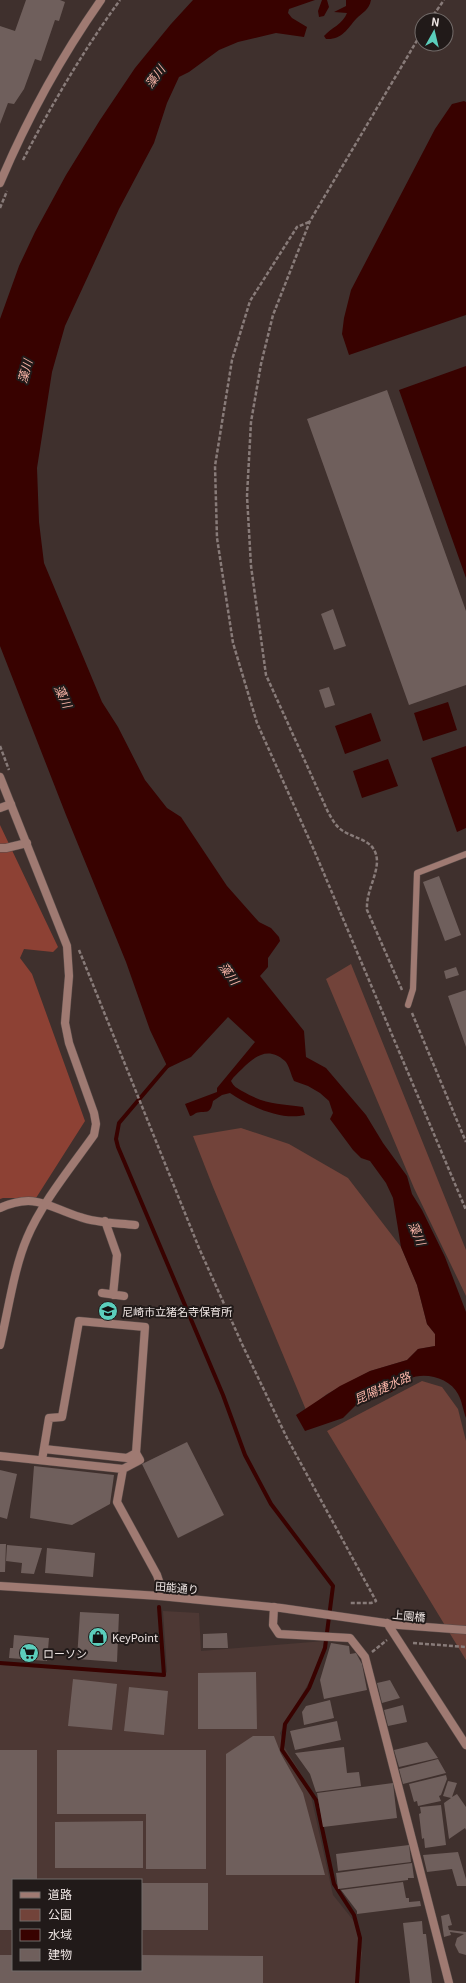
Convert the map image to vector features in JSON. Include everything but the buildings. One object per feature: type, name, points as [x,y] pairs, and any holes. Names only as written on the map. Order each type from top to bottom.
[{"type":"street","points":[[0,183],[15,149],[50,80],[101,0]]},
{"type":"street","points":[[0,777],[67,946],[69,976],[64,1023],[69,1043],[94,1113],[96,1124],[94,1135],[47,1203],[27,1237],[21,1253],[0,1345]]},
{"type":"street","points":[[0,808],[11,804]]},
{"type":"street","points":[[0,848],[27,843]]},
{"type":"street","points":[[0,1208],[31,1201],[47,1203],[80,1217],[135,1225]]},
{"type":"street","points":[[104,1221],[117,1255],[113,1295]]},
{"type":"street","points":[[102,1293],[124,1296]]},
{"type":"street","points":[[0,1456],[123,1469],[140,1460],[136,1453],[145,1327],[79,1322],[62,1417],[49,1418],[42,1460]]},
{"type":"street","points":[[44,1449],[127,1458],[136,1453]]},
{"type":"street","points":[[123,1469],[116,1502],[157,1575],[160,1596]]},
{"type":"street","name":"田能通り","points":[[0,1586],[160,1596],[274,1607],[351,1618]]},
{"type":"street","points":[[274,1607],[273,1625],[279,1634],[350,1638],[365,1658],[449,1983]]},
{"type":"street","name":"上園橋","points":[[351,1618],[399,1625],[466,1630]]},
{"type":"street","points":[[386,1623],[466,1745]]},
{"type":"lane","points":[[408,1005],[413,989],[417,873],[466,854]]},
{"type":"path","points":[[20,166],[63,86],[92,38],[120,0]]},
{"type":"path","points":[[436,12],[444,0]]},
{"type":"path","points":[[414,46],[310,221],[272,316],[261,364],[252,422],[247,496],[251,566],[266,675],[328,812],[339,828],[367,841],[375,851],[376,862],[366,899],[367,910],[465,1136],[466,1142]]},
{"type":"path","points":[[0,208],[10,186]]},
{"type":"path","points":[[310,221],[297,227],[250,301],[232,360],[216,466],[217,538],[233,643],[257,723],[317,856],[466,1210]]},
{"type":"path","points":[[0,746],[11,774]]},
{"type":"path","points":[[78,949],[199,1248],[242,1344],[287,1438],[376,1601],[371,1603],[349,1603]]},
{"type":"path","points":[[365,1658],[389,1638]]},
{"type":"path","points":[[406,1643],[466,1647]]},
{"type":"shaded area","points":[[0,825],[58,947],[53,952],[24,949],[20,958],[32,974],[85,1121],[36,1198],[0,1199]]},
{"type":"shaded area","points":[[163,1611],[199,1613],[201,1651],[324,1641],[320,1663],[280,1733],[285,1748],[309,1787],[333,1895],[357,1925],[362,1953],[358,1983],[0,1983],[0,1665],[163,1676],[167,1672]]},
{"type":"green space","points":[[351,964],[466,1250],[466,1296],[414,1188],[326,979]]},
{"type":"green space","points":[[241,1128],[289,1144],[348,1178],[401,1247],[417,1285],[427,1324],[435,1334],[435,1346],[418,1349],[407,1360],[370,1371],[327,1394],[306,1410],[193,1136]]},
{"type":"green space","points":[[422,1381],[442,1387],[458,1409],[466,1441],[466,1660],[327,1431]]},
{"type":"water","points":[[193,0],[315,0],[289,9],[288,13],[292,18],[307,27],[304,37],[276,33],[238,42],[219,50],[189,72],[179,77],[167,103],[154,143],[119,209],[65,326],[52,372],[37,468],[39,522],[44,563],[102,702],[118,727],[145,780],[167,808],[181,817],[227,886],[259,922],[271,928],[279,937],[280,941],[268,958],[268,967],[260,976],[304,1031],[306,1057],[326,1068],[366,1115],[383,1143],[407,1176],[412,1194],[422,1210],[445,1257],[466,1312],[466,1418],[461,1400],[454,1388],[443,1380],[429,1376],[422,1376],[409,1379],[390,1393],[380,1394],[373,1392],[359,1402],[343,1418],[305,1431],[296,1415],[340,1386],[370,1371],[407,1360],[418,1349],[435,1346],[435,1334],[427,1324],[417,1285],[401,1247],[393,1198],[386,1183],[370,1161],[361,1158],[353,1150],[330,1119],[333,1113],[329,1101],[320,1093],[308,1086],[294,1081],[285,1061],[273,1054],[262,1054],[252,1060],[231,1081],[233,1085],[250,1096],[258,1099],[272,1103],[303,1107],[305,1115],[286,1116],[276,1114],[246,1103],[230,1093],[222,1095],[213,1101],[209,1111],[196,1113],[190,1116],[185,1104],[217,1092],[217,1088],[255,1042],[228,1017],[191,1057],[168,1068],[150,1030],[126,962],[66,815],[0,646],[0,319],[19,266],[35,232],[66,175],[100,120],[135,68]]},
{"type":"water","points":[[322,0],[327,0],[329,7],[324,16],[319,17],[318,11]]},
{"type":"water","points":[[346,0],[371,0],[367,9],[344,33],[336,38],[326,39],[324,36],[345,17],[347,13],[334,12],[346,6]]},
{"type":"water","points":[[464,101],[466,102],[466,315],[349,355],[342,334],[344,318],[351,290],[435,129],[452,104]]},
{"type":"water","points":[[466,366],[466,578],[399,390]]},
{"type":"water","points":[[448,702],[457,730],[423,741],[414,713]]},
{"type":"water","points":[[371,713],[381,741],[345,754],[335,726]]},
{"type":"water","points":[[466,746],[466,828],[457,832],[431,758]]},
{"type":"water","points":[[388,759],[398,786],[362,798],[353,771]]},
{"type":"waterway","points":[[170,1063],[119,1123],[116,1139],[118,1147],[223,1395],[245,1455],[271,1504],[333,1586],[325,1648],[309,1688],[285,1724],[282,1750],[316,1800],[334,1884],[354,1915],[360,1938],[357,1983]]},
{"type":"waterway","points":[[0,1663],[164,1675],[159,1607]]},
{"type":"place","name":"尼崎市立猪名寺保育所","points":[[108,1311]]},
{"type":"place","name":"KeyPoint","points":[[98,1637]]},
{"type":"place","name":"ローソン","points":[[29,1653]]},
{"type":"water label","name":"藻川","points":[[154,76]]},
{"type":"water label","name":"藻川","points":[[24,371]]},
{"type":"water label","name":"藻川","points":[[64,696]]},
{"type":"water label","name":"藻川","points":[[230,973]]},
{"type":"water label","name":"藻川","points":[[418,1233]]},
{"type":"water label","name":"昆陽捷水路","points":[[382,1387]]}]
